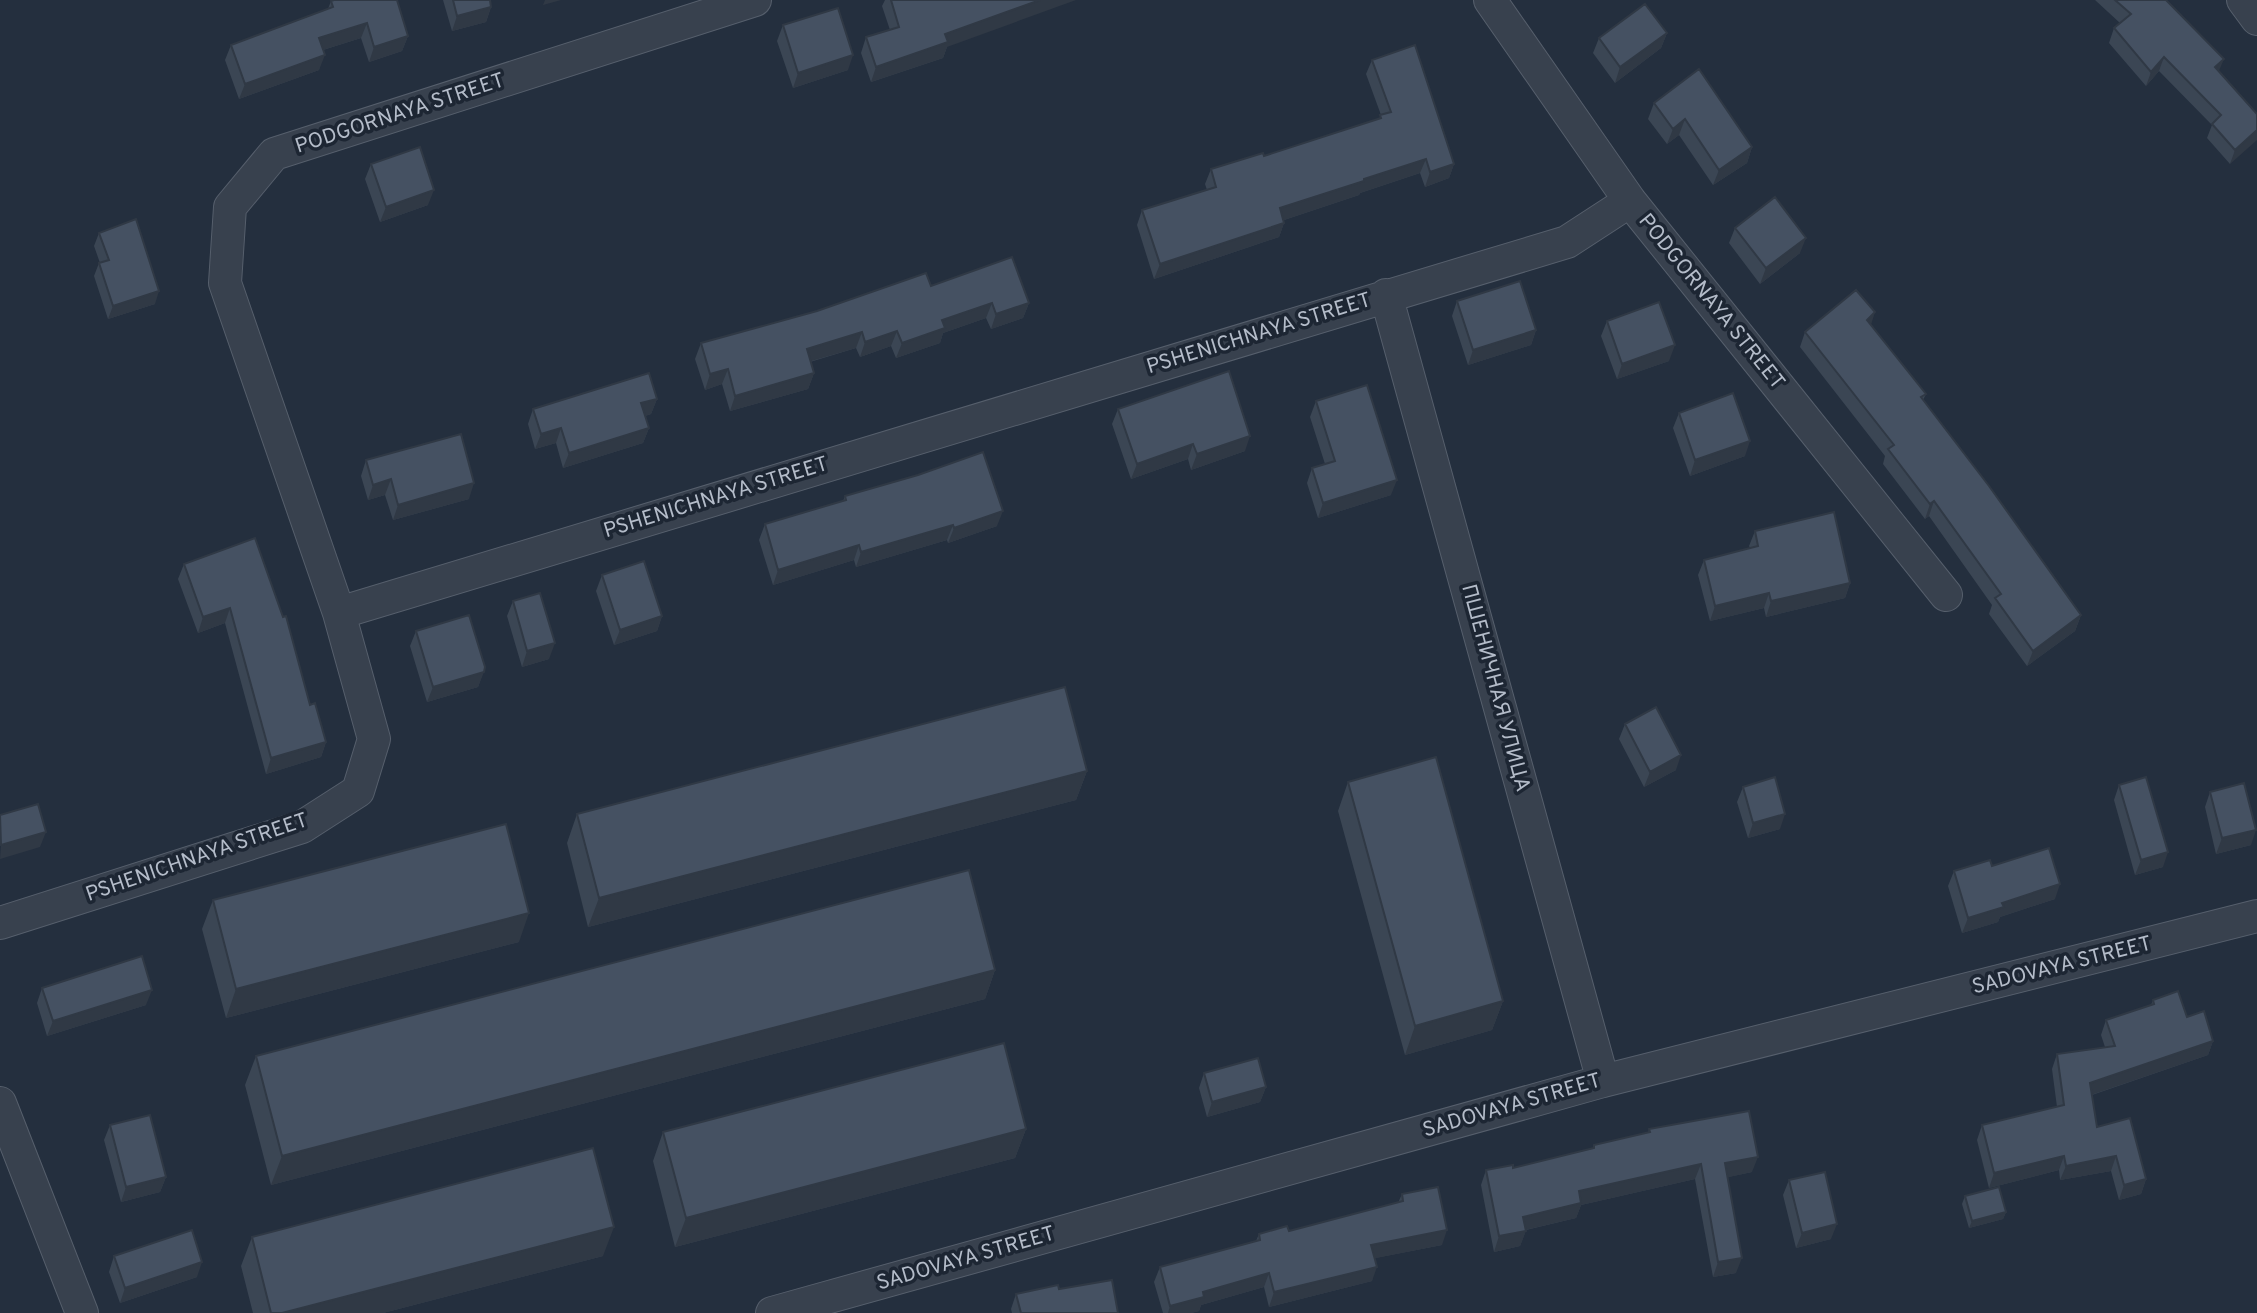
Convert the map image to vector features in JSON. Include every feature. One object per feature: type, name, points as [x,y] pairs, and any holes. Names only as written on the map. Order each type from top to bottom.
[{"type":"street","name":"PODGORNAYA STREET","points":[[339,613],[225,283],[230,207],[274,154],[755,0]]},
{"type":"street","name":"PODGORNAYA STREET","points":[[1490,0],[1630,201],[1946,595]]},
{"type":"street","points":[[2243,0],[2257,19]]},
{"type":"street","name":"PSHENICHNAYA STREET","points":[[0,923],[302,827],[358,791],[374,739],[339,613],[1386,295],[1567,243],[1630,201]]},
{"type":"street","name":"ПШЕНИЧНАЯ УЛИЦА","points":[[1386,295],[1603,1081]]},
{"type":"street","name":"SADOVAYA STREET","points":[[772,1313],[1603,1081],[2257,916]]},
{"type":"street","points":[[0,1103],[82,1313]]},
{"type":"building","points":[[397,0],[408,36],[374,47],[367,23],[319,38],[325,55],[245,84],[231,45],[333,7],[331,1]]},
{"type":"building","points":[[453,0],[490,0],[491,7],[457,16]]},
{"type":"building","points":[[891,0],[1040,0],[945,34],[948,42],[876,67],[866,37],[899,27]]},
{"type":"building","points":[[2115,0],[2166,0],[2224,59],[2215,67],[2257,114],[2257,130],[2235,150],[2212,124],[2221,115],[2164,57],[2151,72],[2114,28],[2131,14]]},
{"type":"building","points":[[1645,4],[1667,33],[1620,67],[1599,38]]},
{"type":"building","points":[[838,8],[853,55],[798,73],[783,25]]},
{"type":"building","points":[[1415,45],[1454,164],[1430,172],[1426,159],[1364,179],[1280,208],[1284,223],[1160,264],[1142,210],[1216,187],[1211,169],[1263,153],[1264,156],[1381,118],[1380,115],[1391,112],[1372,60]]},
{"type":"building","points":[[1699,69],[1752,147],[1719,170],[1685,119],[1673,129],[1654,103]]},
{"type":"building","points":[[420,147],[434,190],[386,207],[371,164]]},
{"type":"building","points":[[1775,197],[1806,238],[1766,268],[1735,228]]},
{"type":"building","points":[[136,219],[159,291],[113,306],[99,263],[109,260],[99,233]]},
{"type":"building","points":[[1012,257],[1029,303],[996,314],[992,303],[942,320],[945,328],[902,343],[897,331],[865,342],[862,332],[807,349],[814,373],[735,396],[728,369],[710,374],[701,343],[817,311],[926,273],[931,286]]},
{"type":"building","points":[[1520,281],[1536,330],[1473,350],[1457,301]]},
{"type":"building","points":[[1856,290],[1875,312],[1867,320],[1926,394],[1921,397],[1989,486],[2081,615],[2033,651],[1995,598],[2001,594],[1934,501],[1930,504],[1888,449],[1894,445],[1805,332]]},
{"type":"building","points":[[1659,302],[1675,345],[1622,364],[1607,321]]},
{"type":"building","points":[[1229,371],[1250,436],[1197,454],[1193,444],[1137,464],[1118,409]]},
{"type":"building","points":[[649,373],[657,399],[641,403],[649,428],[569,453],[561,428],[541,434],[533,409]]},
{"type":"building","points":[[1367,385],[1397,480],[1323,503],[1312,468],[1335,461],[1316,401]]},
{"type":"building","points":[[1733,393],[1750,441],[1695,460],[1679,413]]},
{"type":"building","points":[[461,434],[474,483],[398,505],[391,479],[373,485],[366,460]]},
{"type":"building","points":[[983,452],[1003,511],[954,528],[953,525],[861,552],[859,545],[778,570],[765,524],[846,500],[845,496],[918,475]]},
{"type":"building","points":[[1834,512],[1850,583],[1771,601],[1769,593],[1715,606],[1704,560],[1758,546],[1755,531]]},
{"type":"building","points":[[255,538],[283,617],[286,616],[310,705],[315,703],[326,742],[271,758],[230,608],[203,617],[184,564]]},
{"type":"building","points":[[644,561],[662,616],[620,630],[602,575]]},
{"type":"building","points":[[540,593],[555,643],[527,651],[513,601]]},
{"type":"building","points":[[469,615],[485,667],[484,672],[433,687],[416,631]]},
{"type":"building","points":[[1065,687],[1087,771],[599,898],[577,814]]},
{"type":"building","points":[[1656,707],[1681,755],[1650,772],[1625,724]]},
{"type":"building","points":[[1436,757],[1503,1001],[1415,1026],[1348,782]]},
{"type":"building","points":[[1775,777],[1785,814],[1753,823],[1743,787]]},
{"type":"building","points":[[2146,777],[2168,852],[2141,860],[2119,785]]},
{"type":"building","points":[[2244,783],[2256,830],[2222,838],[2210,792]]},
{"type":"building","points":[[38,804],[46,832],[1,845],[0,815]]},
{"type":"building","points":[[506,824],[529,913],[236,989],[213,900]]},
{"type":"building","points":[[2049,848],[2060,884],[2002,903],[2004,907],[1968,918],[1954,871],[1990,860],[1992,866]]},
{"type":"building","points":[[969,870],[995,970],[282,1156],[256,1056]]},
{"type":"building","points":[[142,956],[152,990],[53,1021],[42,988]]},
{"type":"building","points":[[2178,991],[2187,1017],[2204,1011],[2213,1041],[2090,1083],[2097,1127],[2130,1118],[2146,1179],[2124,1185],[2116,1156],[2066,1166],[2064,1156],[1994,1173],[1982,1125],[2064,1105],[2057,1054],[2115,1046],[2106,1020],[2154,1004],[2153,1000]]},
{"type":"building","points":[[1004,1043],[1026,1129],[686,1218],[663,1132]]},
{"type":"building","points":[[1258,1058],[1266,1087],[1212,1102],[1204,1073]]},
{"type":"building","points":[[1749,1111],[1758,1157],[1725,1163],[1742,1258],[1718,1262],[1701,1164],[1579,1191],[1581,1203],[1523,1217],[1526,1231],[1499,1236],[1486,1170],[1513,1165],[1513,1168],[1594,1148],[1594,1145],[1650,1132],[1649,1129]]},
{"type":"building","points":[[150,1115],[166,1177],[126,1187],[110,1125]]},
{"type":"building","points":[[593,1148],[614,1227],[282,1313],[271,1313],[252,1237]]},
{"type":"building","points":[[1825,1172],[1837,1224],[1802,1233],[1789,1180]]},
{"type":"building","points":[[1438,1187],[1447,1230],[1371,1245],[1377,1267],[1274,1292],[1269,1273],[1203,1292],[1204,1297],[1170,1306],[1160,1267],[1260,1240],[1259,1234],[1287,1226],[1289,1231],[1403,1201],[1402,1194]]},
{"type":"building","points":[[1999,1187],[2006,1212],[1972,1221],[1965,1196]]},
{"type":"building","points":[[192,1230],[202,1262],[125,1288],[114,1256]]},
{"type":"building","points":[[1112,1280],[1118,1313],[1021,1313],[1016,1294],[1058,1285],[1059,1289]]}]
